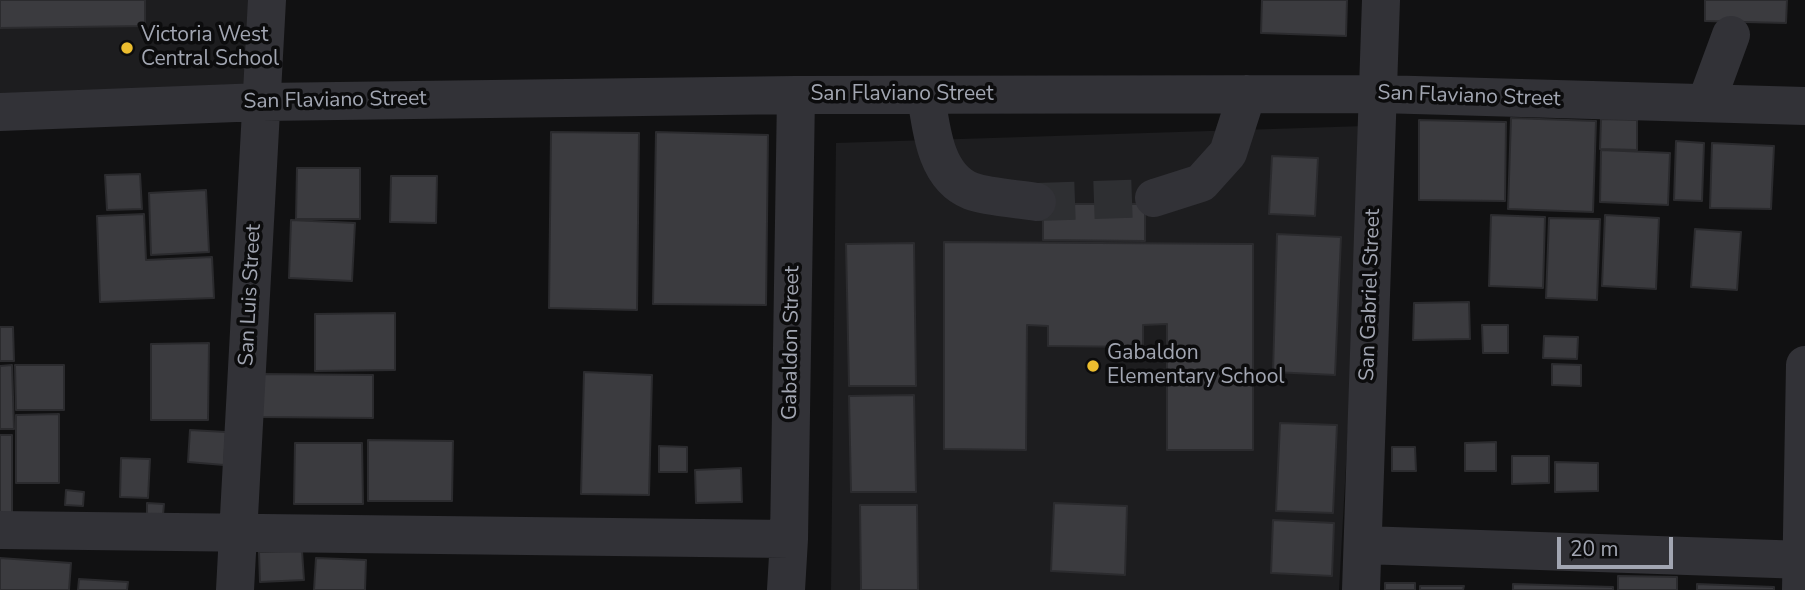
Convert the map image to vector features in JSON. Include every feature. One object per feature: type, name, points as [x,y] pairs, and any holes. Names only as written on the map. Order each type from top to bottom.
[{"type":"street","name":"San Luis Street","points":[[235,590],[267,0]]},
{"type":"street","name":"San Gabriel Street","points":[[1361,590],[1381,0]]},
{"type":"street","points":[[1706,103],[1731,35]]},
{"type":"street","points":[[1154,198],[1200,183],[1228,153],[1247,94]]},
{"type":"street","name":"San Flaviano Street","points":[[0,113],[262,102],[796,95],[1378,94],[1805,106]]},
{"type":"street","name":"Gabaldon Street","points":[[786,590],[796,95]]},
{"type":"street","points":[[926,95],[936,150],[953,179],[971,191],[1037,202]]},
{"type":"street","points":[[1363,545],[1803,570],[1805,365]]},
{"type":"street","points":[[0,530],[789,539]]},
{"type":"shaded area","name":"Victoria West Central School","points":[[0,0],[256,0],[252,96],[0,105]]},
{"type":"shaded area","name":"Gabaldon Elementary School","points":[[1365,126],[1339,590],[831,590],[836,143]]},
{"type":"building","points":[[0,0],[145,0],[145,26],[0,28]]},
{"type":"building","points":[[1262,0],[1347,0],[1346,36],[1261,33]]},
{"type":"building","points":[[1705,0],[1787,0],[1786,23],[1705,21]]},
{"type":"building","points":[[1511,118],[1596,121],[1593,212],[1508,209]]},
{"type":"building","points":[[1601,119],[1637,120],[1637,150],[1600,149]]},
{"type":"building","points":[[1419,120],[1506,122],[1505,201],[1419,200]]},
{"type":"building","points":[[551,132],[639,133],[637,310],[549,308]]},
{"type":"building","points":[[656,132],[768,135],[766,305],[653,304]]},
{"type":"building","points":[[1676,141],[1704,143],[1702,201],[1674,200]]},
{"type":"building","points":[[1712,143],[1774,146],[1771,209],[1710,208]]},
{"type":"building","points":[[1601,150],[1670,153],[1668,205],[1600,202]]},
{"type":"building","points":[[1272,156],[1318,158],[1315,216],[1269,214]]},
{"type":"building","points":[[297,168],[360,168],[360,219],[296,219]]},
{"type":"building","points":[[140,174],[142,209],[107,210],[105,175]]},
{"type":"building","points":[[391,176],[437,176],[436,223],[390,222]]},
{"type":"building","points":[[206,190],[209,252],[151,255],[149,193]]},
{"type":"building","points":[[1043,204],[1145,204],[1145,241],[1043,240]]},
{"type":"building","points":[[144,214],[146,260],[212,257],[214,298],[100,302],[97,216]]},
{"type":"building","points":[[1491,215],[1545,217],[1543,288],[1489,286]]},
{"type":"building","points":[[1605,215],[1659,218],[1656,289],[1602,286]]},
{"type":"building","points":[[1549,218],[1600,219],[1597,300],[1546,298]]},
{"type":"building","points":[[291,220],[355,223],[352,281],[289,278]]},
{"type":"building","points":[[1695,229],[1741,232],[1737,290],[1691,287]]},
{"type":"building","points":[[1277,234],[1341,237],[1335,375],[1273,372]]},
{"type":"building","points":[[944,242],[1253,244],[1253,450],[1167,450],[1167,324],[1143,325],[1143,347],[1048,346],[1048,326],[1027,325],[1026,450],[944,449]]},
{"type":"building","points":[[914,243],[916,386],[849,386],[846,244]]},
{"type":"building","points":[[1469,302],[1470,339],[1413,340],[1414,303]]},
{"type":"building","points":[[395,313],[395,370],[315,371],[315,314]]},
{"type":"building","points":[[1482,325],[1508,325],[1508,353],[1483,353]]},
{"type":"building","points":[[0,327],[13,327],[14,361],[0,361]]},
{"type":"building","points":[[1544,336],[1578,337],[1577,359],[1543,358]]},
{"type":"building","points":[[209,343],[208,420],[151,420],[151,344]]},
{"type":"building","points":[[1552,364],[1581,365],[1581,386],[1552,385]]},
{"type":"building","points":[[12,365],[14,429],[0,429],[0,366]]},
{"type":"building","points":[[15,365],[64,365],[64,410],[16,410]]},
{"type":"building","points":[[584,372],[652,375],[649,495],[581,494]]},
{"type":"building","points":[[262,374],[373,375],[373,418],[261,417]]},
{"type":"building","points":[[914,395],[916,492],[851,492],[849,396]]},
{"type":"building","points":[[59,414],[59,483],[16,483],[16,415]]},
{"type":"building","points":[[1280,423],[1337,425],[1333,513],[1276,511]]},
{"type":"building","points":[[190,430],[226,432],[224,465],[188,462]]},
{"type":"building","points":[[0,435],[12,435],[12,517],[0,517]]},
{"type":"building","points":[[368,440],[453,441],[452,501],[368,501]]},
{"type":"building","points":[[1496,442],[1496,471],[1465,471],[1465,443]]},
{"type":"building","points":[[295,443],[362,443],[363,504],[294,504]]},
{"type":"building","points":[[659,446],[687,447],[687,472],[659,472]]},
{"type":"building","points":[[1392,447],[1415,447],[1416,471],[1392,471]]},
{"type":"building","points":[[1512,456],[1549,456],[1549,483],[1512,484]]},
{"type":"building","points":[[121,458],[150,459],[148,498],[120,497]]},
{"type":"building","points":[[1555,462],[1598,463],[1598,491],[1555,492]]},
{"type":"building","points":[[741,468],[742,502],[696,503],[695,470]]},
{"type":"building","points":[[66,490],[84,492],[83,506],[65,505]]},
{"type":"building","points":[[147,503],[164,504],[163,515],[147,514]]},
{"type":"building","points":[[1054,503],[1127,506],[1125,575],[1051,571]]},
{"type":"building","points":[[860,505],[917,505],[918,590],[861,590]]},
{"type":"building","points":[[1273,520],[1334,523],[1332,576],[1271,573]]},
{"type":"building","points":[[302,551],[304,580],[260,582],[259,552]]},
{"type":"building","points":[[0,558],[71,563],[69,590],[0,590]]},
{"type":"building","points":[[316,558],[366,560],[365,590],[314,590]]},
{"type":"building","points":[[1618,576],[1677,577],[1677,590],[1618,590]]},
{"type":"building","points":[[79,579],[128,582],[127,590],[78,590]]},
{"type":"building","points":[[1385,583],[1415,583],[1415,590],[1385,590]]},
{"type":"building","points":[[1513,584],[1613,587],[1613,590],[1513,590]]},
{"type":"building","points":[[1697,584],[1774,587],[1774,590],[1697,590]]},
{"type":"building","points":[[1420,586],[1464,586],[1463,590],[1420,590]]},
{"type":"tunnel","points":[[1037,202],[1154,198]]},
{"type":"place","name":"Victoria West Central School","points":[[127,48]]},
{"type":"place","name":"Gabaldon Elementary School","points":[[1093,366]]}]
